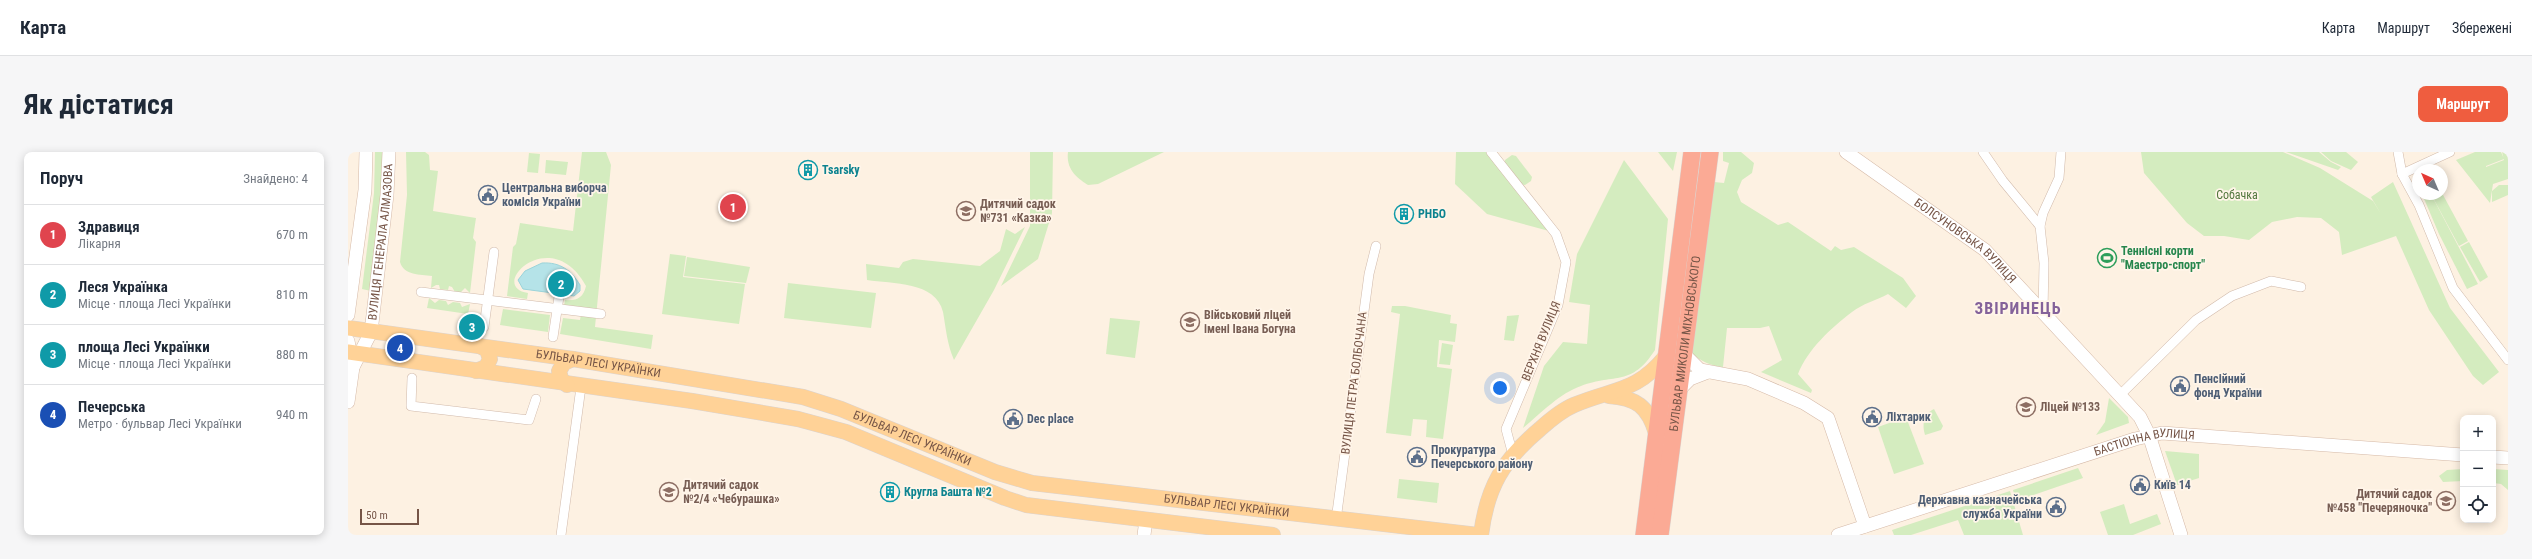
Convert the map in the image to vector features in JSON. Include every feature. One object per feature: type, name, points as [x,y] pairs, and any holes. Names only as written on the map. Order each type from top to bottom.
[{"type":"highway","name":"БУЛЬВАР МИКОЛИ МІХНОВСЬКОГО","points":[[1644,535],[1692,152]]},
{"type":"highway","name":"БУЛЬВАР МИКОЛИ МІХНОВСЬКОГО","points":[[1660,535],[1710,152]]},
{"type":"main road","name":"БУЛЬВАР ЛЕСІ УКРАЇНКИ","points":[[348,328],[573,359],[803,397],[822,402],[1020,480],[1336,520],[1478,535]]},
{"type":"main road","points":[[476,371],[486,367],[490,359],[487,350],[480,346]]},
{"type":"main road","name":"БУЛЬВАР ЛЕСІ УКРАЇНКИ","points":[[352,350],[574,386],[692,401],[822,424],[883,447],[1005,498],[1026,505],[1273,535]]},
{"type":"main road","points":[[1606,396],[1642,380],[1666,356]]},
{"type":"main road","points":[[573,359],[564,363],[559,371],[560,379],[574,386]]},
{"type":"main road","points":[[1481,535],[1491,490],[1499,473],[1513,455],[1558,414],[1588,399],[1606,396],[1624,397],[1634,400],[1652,417],[1656,433]]},
{"type":"main road","points":[[1146,520],[1150,496]]},
{"type":"street","name":"ВУЛИЦЯ ГЕНЕРАЛА АЛМАЗОВА","points":[[348,315],[365,190],[366,152]]},
{"type":"street","name":"ВУЛИЦЯ ГЕНЕРАЛА АЛМАЗОВА","points":[[348,402],[353,367],[352,350],[371,332],[388,196],[388,152]]},
{"type":"street","name":"ВЕРХНЯ ВУЛИЦЯ","points":[[1491,152],[1556,234],[1566,262],[1558,304],[1506,429],[1513,455]]},
{"type":"street","name":"БОЛСУНОВСЬКА ВУЛИЦЯ","points":[[1846,152],[1985,250],[2140,416],[2149,435],[2181,535]]},
{"type":"street","points":[[1983,152],[2003,181],[2040,226]]},
{"type":"street","points":[[2043,312],[2044,262],[2040,226],[2043,213],[2059,178],[2061,152]]},
{"type":"street","points":[[2398,152],[2402,174],[2419,205],[2454,288],[2508,360]]},
{"type":"street","points":[[2402,174],[2450,152]]},
{"type":"street","name":"ВУЛИЦЯ ПЕТРА БОЛБОЧАНА","points":[[1336,520],[1369,274],[1376,246]]},
{"type":"street","points":[[484,327],[494,252]]},
{"type":"street","points":[[2120,394],[2196,320],[2232,296],[2271,281],[2301,287]]},
{"type":"street","points":[[554,337],[560,290]]},
{"type":"street","points":[[421,292],[601,314]]},
{"type":"street","points":[[1683,353],[1693,365],[1708,372],[1748,379],[1810,406],[1828,418],[1865,526]]},
{"type":"street","points":[[1678,391],[1690,379],[1708,372]]},
{"type":"street","points":[[412,378],[411,406],[529,420],[536,399]]},
{"type":"street","points":[[561,535],[574,386]]},
{"type":"street","name":"БАСТІОННА ВУЛИЦЯ","points":[[1838,535],[2149,435],[2173,432],[2460,455]]},
{"type":"street","points":[[2496,457],[2508,458]]},
{"type":"street","points":[[1144,535],[1146,520]]},
{"type":"green space","points":[[375,152],[383,152],[383,201],[371,291],[362,289],[374,193]]},
{"type":"green space","points":[[406,152],[425,152],[429,155],[430,170],[438,171],[433,211],[476,218],[473,238],[476,242],[470,293],[465,288],[461,292],[455,292],[452,287],[449,286],[448,290],[440,289],[439,285],[431,288],[432,276],[413,274],[402,267],[400,262],[407,195]]},
{"type":"green space","points":[[582,152],[606,152],[611,165],[595,327],[653,335],[651,349],[560,334],[563,318],[580,320],[582,309],[564,306],[565,300],[579,298],[586,286],[572,268],[556,259],[541,259],[528,263],[519,271],[514,280],[517,288],[528,293],[527,299],[507,296],[513,247],[516,244],[520,223],[573,231]]},
{"type":"green space","points":[[1030,152],[1053,152],[1052,213],[1038,259],[1001,286],[1030,226]]},
{"type":"green space","points":[[1068,152],[1164,152],[1098,184],[1088,185],[1072,172],[1068,163]]},
{"type":"green space","points":[[1456,152],[1487,152],[1549,231],[1487,214],[1455,184]]},
{"type":"green space","points":[[1658,152],[1677,152],[1673,171]]},
{"type":"green space","points":[[1723,152],[1741,152],[1754,163],[1752,173],[1742,180],[1737,192],[1741,202],[1778,225],[1788,222],[1831,251],[1835,246],[1841,250],[1854,247],[1903,278],[1916,296],[1906,308],[1888,294],[1856,309],[1828,332],[1808,356],[1798,374],[1812,390],[1811,393],[1761,372],[1782,360],[1769,326],[1760,328],[1727,328],[1723,367],[1706,363],[1691,353],[1714,182],[1724,183],[1729,163],[1723,161]]},
{"type":"green space","name":"Собачка","points":[[2141,152],[2283,152],[2320,168],[2373,201],[2381,214],[2371,197],[2393,182],[2450,308],[2499,372],[2483,385],[2473,376],[2429,310],[2396,236],[2342,255],[2339,232],[2321,218],[2297,217],[2272,222],[2249,240],[2224,236],[2204,236],[2187,223],[2144,173]]},
{"type":"green space","points":[[2286,152],[2319,152],[2331,162],[2341,167],[2338,170]]},
{"type":"green space","points":[[2321,152],[2346,152],[2358,162],[2351,170],[2331,161]]},
{"type":"green space","points":[[2475,152],[2501,152],[2503,158],[2502,152],[2508,152],[2508,179],[2493,184],[2490,203],[2456,160]],"holes":[[[2504,160],[2486,167],[2486,166]]]},
{"type":"green space","points":[[529,153],[540,154],[538,173],[527,172]]},
{"type":"green space","points":[[1512,155],[1516,156],[1532,177],[1531,181],[1525,185],[1519,184],[1504,164],[1505,160]]},
{"type":"green space","points":[[546,160],[568,162],[566,175],[545,173]]},
{"type":"green space","points":[[1624,160],[1668,219],[1655,350],[1646,362],[1630,374],[1622,377],[1593,382],[1573,389],[1550,404],[1523,428],[1544,366],[1563,342],[1587,344],[1590,305],[1569,302],[1577,254]]},
{"type":"green space","points":[[2499,185],[2508,185],[2508,195],[2492,202],[2492,191]]},
{"type":"green space","points":[[2425,200],[2434,200],[2478,284],[2467,289],[2439,234]]},
{"type":"green space","points":[[2434,200],[2446,200],[2468,241],[2459,246]]},
{"type":"green space","points":[[1025,227],[994,290],[954,360],[948,342],[943,312],[939,302],[932,294],[912,286],[867,280],[866,264],[899,268],[903,262],[913,259],[980,266],[1000,251],[1006,229],[1015,234]]},
{"type":"green space","points":[[2469,242],[2488,277],[2480,282],[2460,247]]},
{"type":"green space","points":[[670,254],[686,256],[683,277],[745,284],[739,324],[662,314]]},
{"type":"green space","points":[[687,257],[750,267],[746,283],[684,276]]},
{"type":"green space","points":[[788,283],[876,293],[871,328],[784,318]]},
{"type":"green space","points":[[429,298],[435,303],[439,300],[446,301],[448,305],[453,302],[460,303],[462,307],[470,304],[468,314],[427,308]]},
{"type":"green space","points":[[1392,306],[1405,306],[1451,315],[1450,323],[1457,324],[1455,342],[1439,340],[1437,367],[1452,369],[1443,439],[1426,437],[1427,420],[1413,419],[1411,436],[1386,433],[1400,314],[1391,312]]},
{"type":"green space","points":[[503,309],[550,315],[548,332],[500,325]]},
{"type":"green space","points":[[1519,315],[1514,341],[1504,340],[1507,316]]},
{"type":"green space","points":[[1110,318],[1140,321],[1135,358],[1106,354]]},
{"type":"green space","points":[[1442,343],[1453,345],[1450,365],[1439,364]]},
{"type":"green space","points":[[2109,398],[2128,417],[2129,423],[2096,435],[2105,422]]},
{"type":"green space","points":[[1934,409],[1943,426],[1941,430],[1925,435],[1924,420],[1930,411]]},
{"type":"green space","points":[[1906,417],[1924,464],[1894,474],[1878,427]]},
{"type":"green space","points":[[2165,451],[2199,454],[2199,478],[2177,485]]},
{"type":"green space","points":[[2078,468],[2083,478],[2016,501],[2013,490]]},
{"type":"green space","points":[[2460,469],[2460,481],[2443,482],[2439,476],[2447,470]]},
{"type":"green space","points":[[2496,469],[2508,470],[2508,490],[2501,484],[2496,483]]},
{"type":"green space","points":[[1399,479],[1439,483],[1437,503],[1397,498]]},
{"type":"green space","points":[[2010,491],[2023,535],[1964,535],[1958,520],[1911,535],[1894,535],[1892,530]]},
{"type":"green space","points":[[2124,504],[2130,524],[2157,514],[2161,524],[2133,535],[2108,535],[2100,512]]},
{"type":"water","points":[[542,263],[554,264],[569,271],[580,285],[580,291],[574,296],[567,295],[570,276],[556,274],[553,293],[523,289],[518,280],[525,271]]},
{"type":"place","name":"Tsarsky","points":[[808,170]]},
{"type":"place","name":"Центральна виборча комісія України","points":[[488,195]]},
{"type":"place","name":"Здравиця","points":[[733,207]]},
{"type":"place","name":"Дитячий садок №731 «Казка»","points":[[966,211]]},
{"type":"place","name":"РНБО","points":[[1404,214]]},
{"type":"place","name":"Теннісні корти \"Маестро-спорт\"","points":[[2107,258]]},
{"type":"place","name":"Леся Українка","points":[[561,284]]},
{"type":"place","name":"Військовий ліцей імені Івана Богуна","points":[[1190,322]]},
{"type":"place","name":"площа Лесі Українки","points":[[472,327]]},
{"type":"place","name":"Печерська","points":[[400,348]]},
{"type":"place","name":"Пенсійний фонд України","points":[[2180,386]]},
{"type":"place","name":"Ліцей №133","points":[[2026,407]]},
{"type":"place","name":"Ліхтарик","points":[[1872,417]]},
{"type":"place","name":"Dec place","points":[[1013,419]]},
{"type":"place","name":"Прокуратура Печерського району","points":[[1417,457]]},
{"type":"place","name":"Київ 14","points":[[2140,485]]},
{"type":"place","name":"Дитячий садок №2/4 «Чебурашка»","points":[[669,492]]},
{"type":"place","name":"Кругла Башта №2","points":[[890,492]]},
{"type":"place","name":"Дитячий садок №458 \"Печеряночка\"","points":[[2446,501]]},
{"type":"place","name":"Державна казначейська служба України","points":[[2056,507]]},
{"type":"district","name":"ЗВІРИНЕЦЬ","points":[[2018,308]]}]
